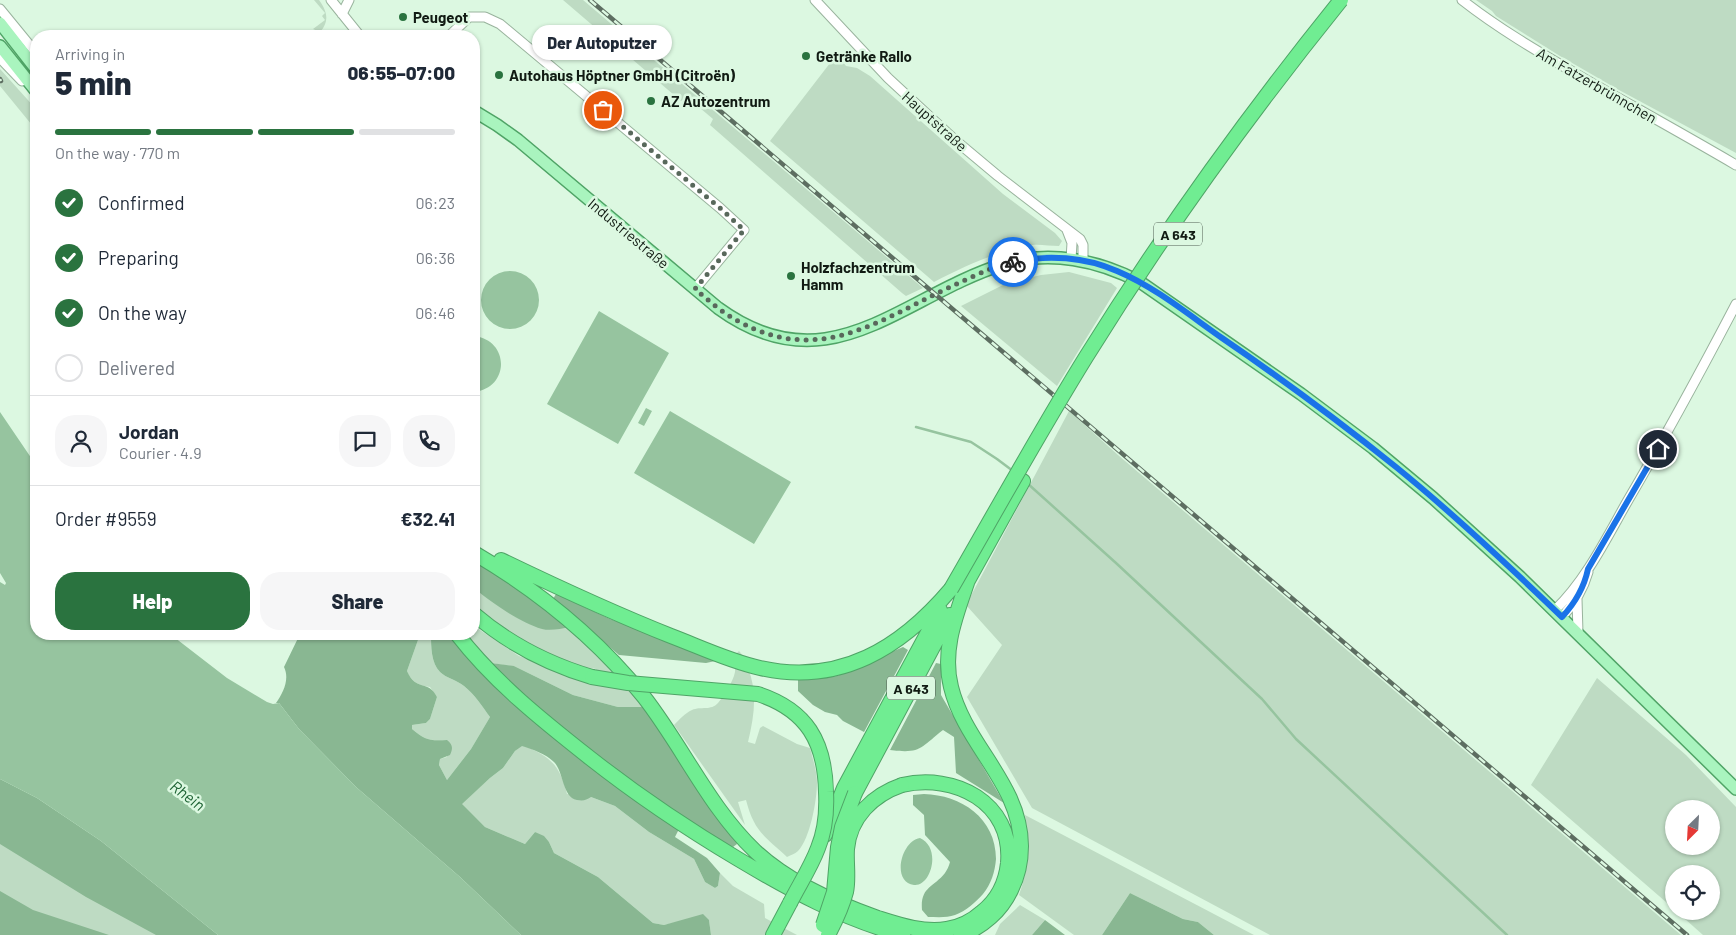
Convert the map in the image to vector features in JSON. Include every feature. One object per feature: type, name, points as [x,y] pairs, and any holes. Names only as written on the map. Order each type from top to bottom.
[{"type":"highway","name":"A 643","points":[[773,935],[818,848],[844,788],[951,589],[1050,417],[1140,273],[1195,193],[1250,117],[1341,0]]},
{"type":"highway","name":"A 643","points":[[818,935],[828,914],[834,892],[839,842],[849,805],[1023,481],[1063,412],[1148,278],[1239,147],[1351,0]]},
{"type":"highway","points":[[480,549],[585,600],[710,652],[743,663],[779,671],[815,671],[850,664],[884,650],[932,612],[951,589]]},
{"type":"highway","points":[[480,557],[518,579],[570,620],[609,657],[649,705],[712,798],[745,840],[765,860],[796,880],[903,935]]},
{"type":"highway","points":[[961,935],[972,931],[986,921],[1005,902],[1016,878],[1021,844],[1019,824],[1011,799],[961,715],[950,686],[947,665],[948,644],[966,584]]},
{"type":"highway","points":[[480,619],[523,649],[557,665],[592,677],[628,683],[747,692],[768,697],[788,707],[811,731],[824,760],[826,806],[818,848]]},
{"type":"highway","points":[[462,640],[482,663],[540,718],[635,792],[720,848],[772,879],[829,909],[879,923],[924,929],[947,929],[969,922],[994,900],[1007,869],[1008,846],[1003,830],[995,815],[980,798],[949,784],[926,781],[909,783],[884,792],[868,805],[856,820],[849,839],[846,892],[840,910],[828,935]]},
{"type":"main road","points":[[1,24],[30,61]]},
{"type":"main road","points":[[0,46],[30,84]]},
{"type":"main road","name":"Industriestraße","points":[[480,116],[518,140],[728,315],[748,326],[770,334],[792,339],[821,339],[849,334],[879,322],[974,276],[1005,264],[1043,258],[1083,261],[1118,271],[1140,282],[1302,394],[1379,453],[1433,498],[1558,613],[1736,789]]},
{"type":"street","points":[[331,0],[355,30]]},
{"type":"street","points":[[342,14],[350,0]]},
{"type":"street","name":"Hauptstraße","points":[[815,0],[861,51],[916,105],[998,176],[1076,235],[1082,242],[1084,249],[1083,261]]},
{"type":"street","name":"Am Fatzerbrünnchen","points":[[1462,0],[1482,16],[1565,68],[1736,165]]},
{"type":"street","points":[[0,9],[30,46]]},
{"type":"street","points":[[455,30],[469,17],[485,17],[500,24],[744,230],[695,289]]},
{"type":"street","points":[[0,58],[30,89]]},
{"type":"street","points":[[1067,229],[1072,242],[1071,259]]},
{"type":"street","points":[[1558,613],[1565,599],[1588,569],[1694,385],[1736,304]]},
{"type":"street","points":[[1558,613],[1577,599],[1585,583],[1588,569]]},
{"type":"street","points":[[1577,599],[1578,633]]},
{"type":"shaded area","points":[[314,0],[319,0],[324,8],[326,16],[326,20],[322,30],[313,29],[325,20],[322,16],[325,13]]},
{"type":"shaded area","points":[[563,0],[583,0],[923,288],[906,296],[902,293],[710,125],[713,119],[687,97],[681,101]]},
{"type":"shaded area","points":[[1476,0],[1736,0],[1736,153],[1560,56],[1496,16]]},
{"type":"shaded area","points":[[837,54],[846,66],[857,68],[870,76],[1003,194],[1055,233],[1062,241],[1059,246],[1032,245],[1006,251],[969,265],[934,282],[770,141]]},
{"type":"shaded area","points":[[0,69],[30,102],[30,123],[0,86]]},
{"type":"shaded area","points":[[1069,272],[1111,283],[1117,288],[1057,386],[961,306],[1007,283],[1041,275]]},
{"type":"shaded area","points":[[1069,411],[1118,455],[1681,935],[1270,935],[1032,808],[967,697],[1002,645],[966,605]]},
{"type":"shaded area","points":[[480,564],[497,574],[569,627],[552,630],[542,629],[524,622],[497,606],[480,593]]},
{"type":"shaded area","points":[[480,592],[516,617],[543,629],[569,627],[615,670],[644,707],[618,707],[573,695],[514,666],[491,663],[490,665],[467,640],[480,640],[480,630],[519,656],[594,681],[596,669],[586,667],[585,669],[541,651],[501,630],[480,614]]},
{"type":"shaded area","points":[[556,594],[610,619],[720,660],[706,663],[619,655],[553,599]]},
{"type":"shaded area","points":[[297,640],[418,640],[407,671],[414,681],[430,688],[437,697],[430,719],[426,723],[412,725],[412,729],[420,736],[428,739],[447,740],[450,743],[452,748],[450,755],[440,759],[439,765],[447,780],[471,749],[490,717],[468,689],[442,674],[435,664],[431,640],[455,640],[493,682],[540,727],[599,774],[679,829],[675,837],[707,858],[720,873],[718,886],[715,888],[705,882],[694,859],[649,832],[615,806],[591,797],[586,800],[572,798],[568,794],[554,762],[543,754],[526,747],[522,746],[515,751],[503,768],[462,804],[485,827],[525,844],[535,832],[544,836],[554,853],[598,877],[653,923],[664,925],[703,914],[709,920],[711,935],[521,935],[460,877],[356,787],[299,729],[279,703],[276,703],[286,681],[284,667]]},
{"type":"shaded area","points":[[418,640],[431,640],[432,654],[440,672],[468,689],[490,717],[471,749],[447,780],[439,765],[440,759],[447,757],[447,740],[428,739],[420,736],[412,729],[412,725],[426,723],[430,719],[437,697],[430,687],[413,680],[407,671]]},
{"type":"shaded area","points":[[903,647],[908,650],[864,732],[843,721],[837,715],[825,712],[813,705],[798,691],[798,680],[837,676]]},
{"type":"shaded area","points":[[739,651],[744,657],[751,677],[754,696],[752,723],[748,742],[755,744],[760,728],[763,726],[797,744],[810,748],[815,766],[817,790],[809,829],[798,851],[787,857],[756,826],[746,800],[738,802],[745,825],[674,725],[692,710],[709,708],[718,703],[732,680],[735,672],[734,658]]},
{"type":"shaded area","points":[[491,663],[514,666],[573,695],[618,707],[644,707],[736,839],[737,844],[733,847],[719,840],[642,791],[553,726]]},
{"type":"shaded area","points":[[936,663],[941,664],[941,695],[1004,803],[956,773],[954,737],[943,730],[924,745],[914,750],[890,750]]},
{"type":"shaded area","points":[[1597,678],[1686,755],[1736,807],[1736,935],[1703,935],[1686,920],[1720,920],[1720,865],[1665,865],[1665,901],[1531,785]]},
{"type":"shaded area","points":[[522,745],[540,753],[552,763],[561,776],[567,794],[591,797],[615,806],[649,832],[694,859],[705,882],[715,888],[718,886],[720,873],[733,886],[764,904],[765,918],[797,935],[711,935],[709,920],[664,925],[653,923],[598,877],[554,853],[549,842],[535,832],[525,844],[485,827],[461,804],[503,768],[515,751]]},
{"type":"shaded area","points":[[0,779],[37,798],[101,841],[218,935],[156,935],[86,897],[0,844]]},
{"type":"shaded area","points":[[913,795],[938,795],[951,799],[974,811],[990,832],[994,844],[996,859],[992,878],[988,886],[983,894],[970,906],[952,916],[928,917],[922,910],[925,892],[945,873],[950,862],[925,835],[924,815],[913,805]]},
{"type":"shaded area","points":[[1025,815],[1254,935],[1214,935],[1198,922],[1183,919],[1130,893],[1102,935],[1074,935],[1019,895],[1025,875],[1027,855]]},
{"type":"shaded area","points":[[0,827],[186,935],[0,935]]},
{"type":"shaded area","points":[[0,891],[33,910],[109,935],[0,935]]},
{"type":"shaded area","points":[[1130,893],[1183,919],[1198,922],[1214,935],[1102,935]]},
{"type":"shaded area","points":[[1020,905],[1045,920],[1032,935],[995,935],[1000,924]]},
{"type":"shaded area","points":[[1045,920],[1065,935],[1032,935]]},
{"type":"water","points":[[510,271],[526,276],[534,284],[539,300],[534,316],[526,324],[510,329],[494,324],[486,316],[481,300],[486,284],[494,276]]},
{"type":"water","points":[[599,311],[669,353],[618,444],[547,404]]},
{"type":"water","points":[[480,338],[486,339],[494,346],[499,354],[501,364],[499,374],[486,389],[480,390]]},
{"type":"water","points":[[646,408],[652,411],[644,426],[638,423]]},
{"type":"water","points":[[670,411],[791,482],[754,544],[634,473]]},
{"type":"water","name":"Rhein","points":[[0,412],[30,456],[30,640],[178,640],[227,678],[267,702],[279,703],[299,729],[356,787],[460,877],[521,935],[218,935],[101,841],[37,798],[0,779],[0,582],[5,585],[6,583],[0,573]]},
{"type":"water","points":[[920,838],[927,843],[931,850],[932,866],[925,880],[920,884],[914,885],[907,882],[903,877],[901,861],[908,846]]},
{"type":"waterway","points":[[916,427],[971,442],[1013,471]]},
{"type":"waterway","points":[[1027,483],[1262,699],[1296,739],[1507,935]]},
{"type":"railway","points":[[590,0],[1687,935]]},
{"type":"way so far","points":[[603,110],[744,230],[695,289],[728,315],[758,331],[804,340],[838,337],[863,329],[974,276],[1013,262]]},
{"type":"place","name":"Peugeot","points":[[403,17]]},
{"type":"place","name":"Getränke Rallo","points":[[806,56]]},
{"type":"place","name":"Autohaus Höptner GmbH (Citroën)","points":[[499,75]]},
{"type":"place","name":"AZ Autozentrum","points":[[651,101]]},
{"type":"place","name":"Der Autoputzer","points":[[603,110]]},
{"type":"place","name":"Holzfachzentrum Hamm","points":[[791,276]]},
{"type":"route","points":[[1013,262],[1052,258],[1083,261],[1118,271],[1151,289],[1302,394],[1352,432],[1464,524],[1562,617],[1577,599],[1585,583],[1588,569],[1658,449]]}]
